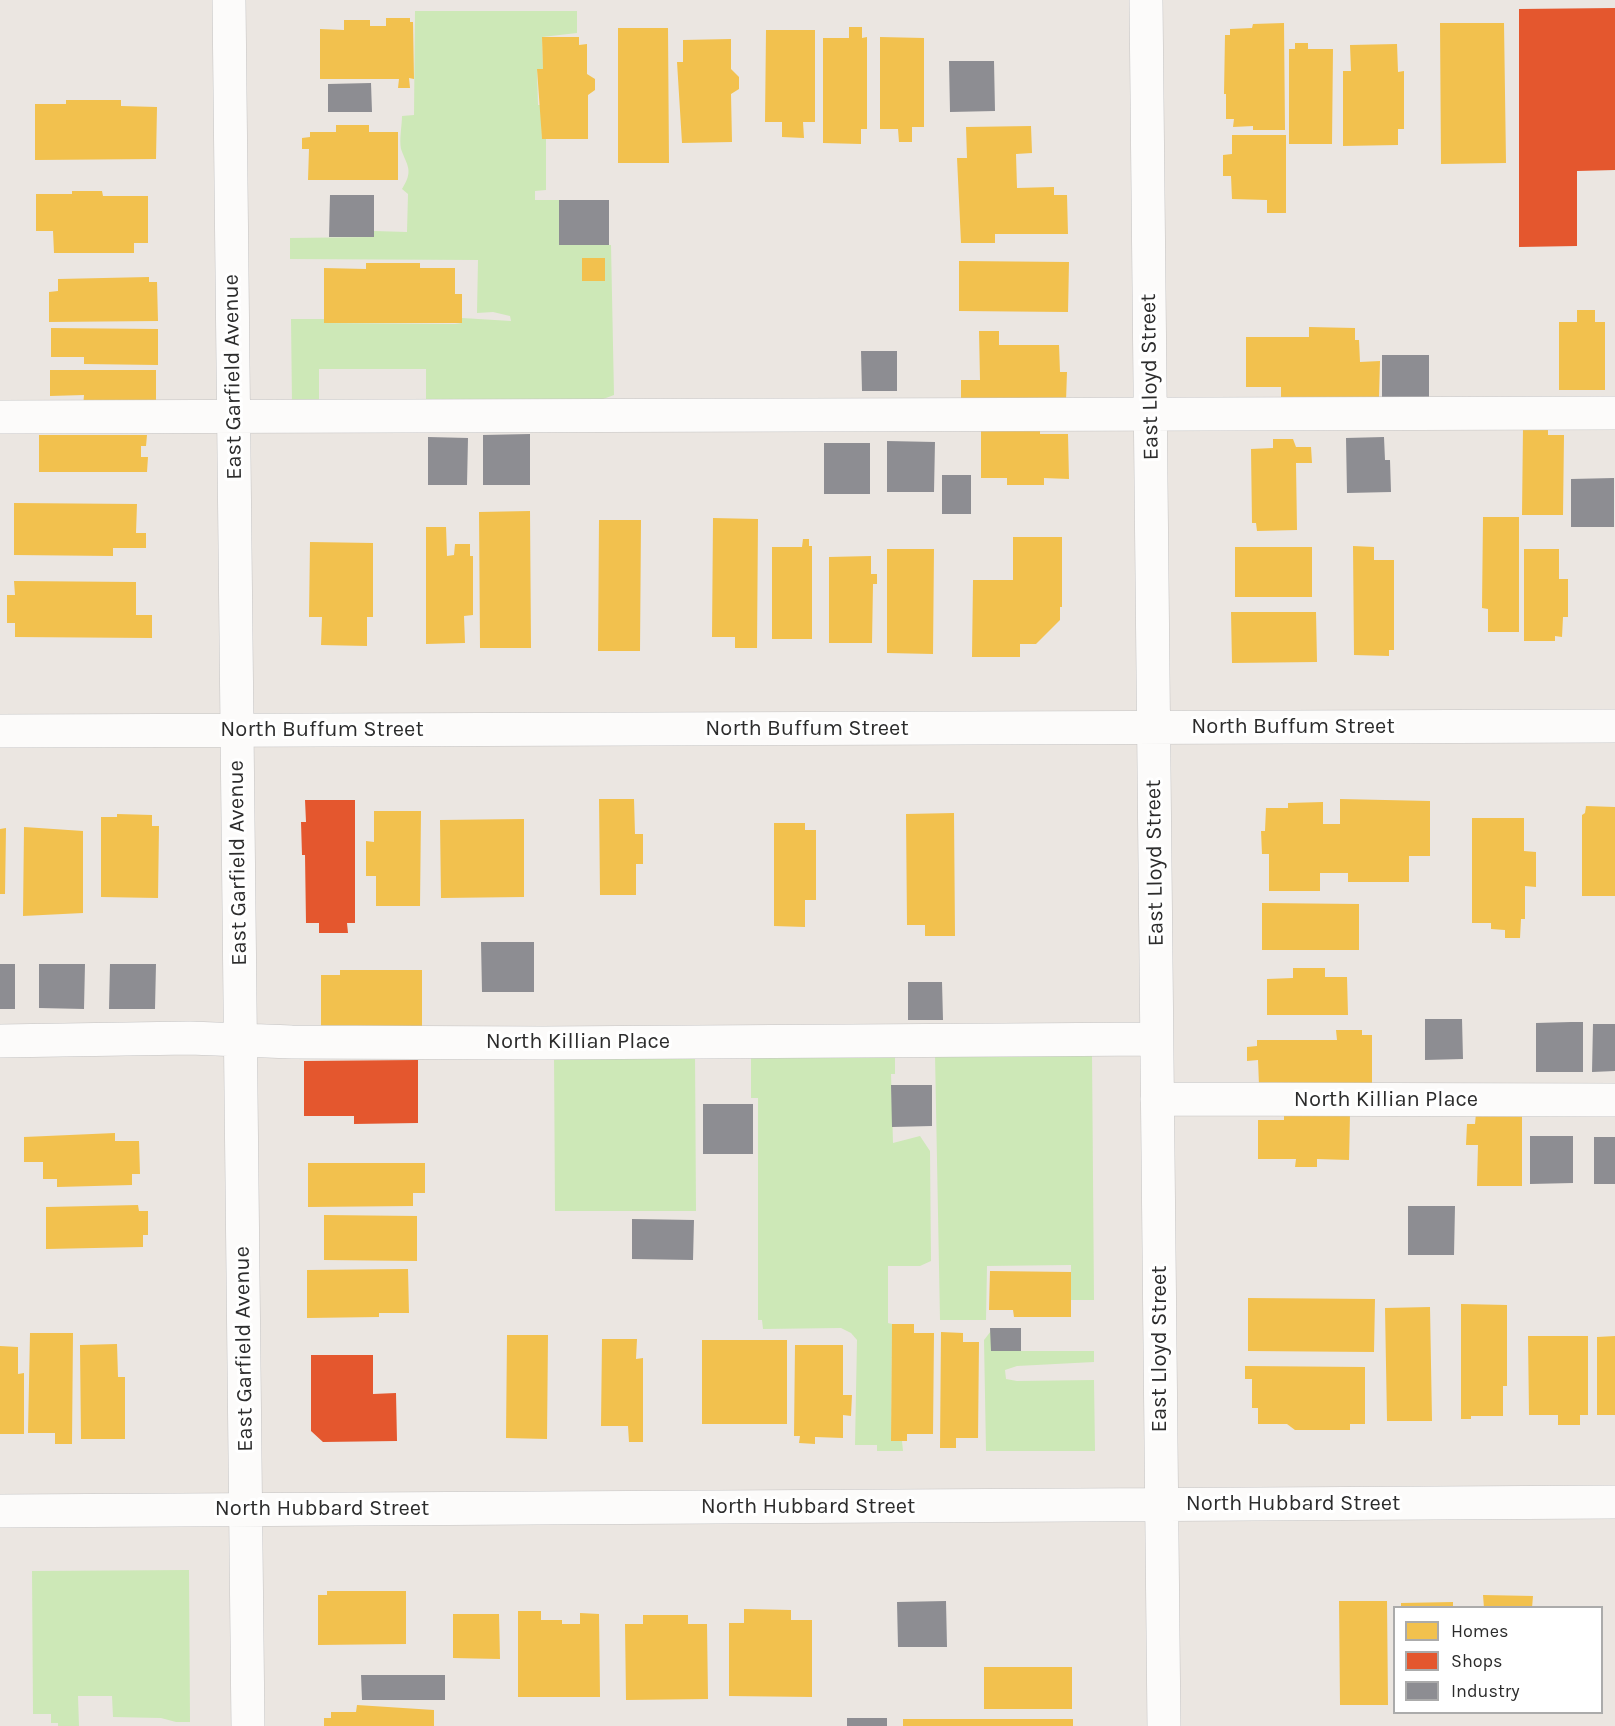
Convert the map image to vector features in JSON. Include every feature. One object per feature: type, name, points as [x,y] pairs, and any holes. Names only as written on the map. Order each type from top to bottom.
[{"type":"street","name":"East Garfield Avenue","points":[[229,0],[248,1726]]},
{"type":"street","name":"East Lloyd Street","points":[[1146,0],[1164,1726]]},
{"type":"street","points":[[0,417],[1615,413]]},
{"type":"street","name":"North Buffum Street","points":[[0,731],[1615,726]]},
{"type":"street","name":"North Killian Place","points":[[0,1041],[190,1038],[543,1043],[1156,1040]]},
{"type":"street","name":"North Killian Place","points":[[1157,1099],[1615,1100]]},
{"type":"street","name":"North Hubbard Street","points":[[0,1511],[1615,1503]]},
{"type":"green space","points":[[415,11],[577,11],[577,33],[542,37],[543,69],[537,69],[542,139],[546,139],[546,190],[535,191],[535,200],[559,200],[560,245],[611,245],[614,395],[590,404],[426,404],[426,369],[319,369],[319,403],[292,404],[291,319],[324,319],[325,323],[455,324],[462,323],[462,318],[511,321],[510,316],[493,312],[477,313],[478,260],[290,259],[290,238],[374,237],[374,231],[407,232],[408,194],[402,189],[409,172],[401,149],[400,137],[402,116],[414,115]]},
{"type":"green space","points":[[1092,1053],[1094,1300],[1071,1300],[1071,1265],[987,1266],[986,1320],[940,1320],[935,1054]]},
{"type":"green space","points":[[695,1054],[696,1211],[555,1211],[554,1055]]},
{"type":"green space","points":[[895,1054],[895,1074],[891,1074],[893,1143],[920,1136],[930,1151],[931,1261],[920,1266],[888,1266],[888,1323],[892,1324],[891,1440],[902,1441],[903,1451],[877,1451],[877,1445],[855,1445],[857,1340],[851,1333],[841,1328],[763,1329],[762,1320],[758,1320],[758,1098],[751,1098],[751,1057]]},
{"type":"green space","points":[[991,1331],[991,1351],[1094,1351],[1094,1362],[1017,1366],[1005,1370],[1006,1379],[1017,1381],[1094,1380],[1095,1451],[986,1451],[984,1340]]},
{"type":"green space","points":[[189,1570],[190,1722],[176,1722],[161,1718],[113,1717],[112,1696],[78,1696],[79,1726],[58,1726],[58,1723],[51,1723],[51,1714],[33,1714],[32,1571]]},
{"type":"building: Homes","points":[[386,18],[410,18],[410,22],[413,22],[414,79],[409,78],[410,88],[398,88],[399,79],[320,79],[320,29],[344,30],[344,20],[370,20],[370,26],[386,26]]},
{"type":"building: Homes","points":[[1284,23],[1285,130],[1253,130],[1253,126],[1233,127],[1234,119],[1226,119],[1225,35],[1230,35],[1230,29],[1252,28],[1253,24]]},
{"type":"building: Homes","points":[[1440,23],[1504,23],[1506,163],[1441,164]]},
{"type":"building: Homes","points":[[849,27],[862,27],[862,38],[867,37],[867,129],[861,129],[861,144],[823,143],[823,38],[849,38]]},
{"type":"building: Homes","points":[[618,28],[668,28],[669,163],[618,163]]},
{"type":"building: Homes","points":[[766,30],[815,30],[815,122],[803,122],[804,138],[782,137],[782,122],[765,122]]},
{"type":"building: Homes","points":[[542,37],[579,37],[579,45],[587,44],[587,74],[595,79],[595,90],[588,95],[588,139],[542,139],[537,69],[543,69]]},
{"type":"building: Homes","points":[[880,37],[924,38],[924,127],[912,127],[912,142],[899,142],[898,129],[880,129]]},
{"type":"building: Homes","points":[[731,39],[731,69],[739,77],[739,89],[731,94],[732,142],[682,143],[677,62],[683,62],[683,40]]},
{"type":"building: Homes","points":[[1295,43],[1308,43],[1308,49],[1333,49],[1332,144],[1289,144],[1289,49],[1295,49]]},
{"type":"building: Homes","points":[[1397,44],[1398,72],[1404,71],[1404,129],[1398,129],[1398,145],[1343,146],[1343,71],[1351,71],[1350,45]]},
{"type":"building: Homes","points":[[66,100],[121,100],[121,106],[157,107],[156,159],[35,160],[35,104],[66,104]]},
{"type":"building: Homes","points":[[336,125],[369,125],[369,132],[398,132],[398,180],[308,180],[309,149],[302,149],[302,138],[310,137],[310,132],[336,132]]},
{"type":"building: Homes","points":[[1031,126],[1032,153],[1016,154],[1017,188],[1054,187],[1054,195],[1067,195],[1068,234],[995,234],[995,243],[961,243],[957,158],[967,158],[966,127]]},
{"type":"building: Homes","points":[[1232,135],[1286,135],[1286,213],[1267,213],[1267,200],[1232,199],[1231,176],[1223,176],[1223,155],[1232,154]]},
{"type":"building: Homes","points":[[72,191],[102,191],[103,196],[148,196],[148,243],[134,243],[134,253],[54,253],[53,231],[36,231],[36,194],[72,194]]},
{"type":"building: Homes","points":[[582,258],[605,258],[605,281],[582,281]]},
{"type":"building: Homes","points":[[959,261],[1069,262],[1068,312],[959,311]]},
{"type":"building: Homes","points":[[366,263],[420,263],[420,268],[455,268],[455,294],[462,294],[462,323],[324,323],[324,268],[366,269]]},
{"type":"building: Homes","points":[[149,277],[149,282],[157,282],[158,321],[49,322],[49,292],[58,291],[58,279]]},
{"type":"building: Homes","points":[[1577,310],[1595,310],[1595,322],[1605,322],[1605,390],[1559,390],[1559,322],[1577,322]]},
{"type":"building: Homes","points":[[1309,327],[1355,328],[1355,340],[1359,340],[1360,362],[1380,361],[1379,397],[1281,402],[1281,387],[1246,387],[1246,337],[1309,337]]},
{"type":"building: Homes","points":[[51,328],[158,329],[158,365],[84,364],[84,357],[51,357]]},
{"type":"building: Homes","points":[[979,331],[999,331],[999,345],[1059,345],[1060,372],[1067,372],[1066,401],[961,401],[961,380],[980,380]]},
{"type":"building: Homes","points":[[50,370],[156,370],[156,407],[83,407],[84,395],[50,396]]},
{"type":"building: Homes","points":[[1523,427],[1548,427],[1548,435],[1564,435],[1563,515],[1522,515]]},
{"type":"building: Homes","points":[[981,428],[1040,428],[1040,434],[1068,434],[1069,479],[1044,478],[1044,485],[1007,485],[1007,478],[981,478]]},
{"type":"building: Homes","points":[[39,435],[147,435],[146,446],[141,446],[141,457],[148,457],[147,472],[39,472]]},
{"type":"building: Homes","points":[[1273,439],[1293,439],[1296,447],[1311,447],[1312,463],[1296,463],[1297,530],[1257,531],[1256,523],[1252,523],[1251,449],[1273,448]]},
{"type":"building: Homes","points":[[14,503],[137,504],[136,533],[146,533],[146,548],[113,548],[113,556],[14,555]]},
{"type":"building: Homes","points":[[530,511],[531,648],[480,648],[479,512]]},
{"type":"building: Homes","points":[[1483,517],[1519,517],[1519,632],[1488,632],[1488,609],[1482,608]]},
{"type":"building: Homes","points":[[713,518],[758,519],[757,648],[735,648],[735,637],[712,637]]},
{"type":"building: Homes","points":[[599,520],[641,520],[640,651],[598,651]]},
{"type":"building: Homes","points":[[426,527],[446,527],[447,556],[454,555],[455,544],[470,544],[470,556],[473,556],[473,615],[464,616],[465,643],[426,644]]},
{"type":"building: Homes","points":[[1013,537],[1062,537],[1060,620],[1036,644],[1020,644],[1020,657],[972,657],[973,580],[1013,580]]},
{"type":"building: Homes","points":[[803,539],[809,539],[809,546],[812,546],[812,639],[772,639],[772,547],[802,547]]},
{"type":"building: Homes","points":[[310,542],[373,543],[373,617],[367,617],[367,646],[321,645],[322,617],[309,617]]},
{"type":"building: Homes","points":[[1353,546],[1374,547],[1374,560],[1394,560],[1394,650],[1389,650],[1389,656],[1354,655]]},
{"type":"building: Homes","points":[[1235,547],[1312,547],[1312,597],[1235,597]]},
{"type":"building: Homes","points":[[887,549],[934,549],[933,654],[887,653]]},
{"type":"building: Homes","points":[[1524,549],[1559,549],[1559,579],[1568,579],[1568,617],[1563,617],[1562,637],[1555,636],[1555,641],[1524,641]]},
{"type":"building: Homes","points":[[871,556],[871,574],[877,574],[877,584],[873,584],[872,643],[829,643],[829,557]]},
{"type":"building: Homes","points":[[14,581],[136,582],[136,615],[152,615],[152,638],[15,637],[15,623],[7,623],[7,595],[15,595]]},
{"type":"building: Homes","points":[[1231,612],[1316,612],[1317,662],[1232,663]]},
{"type":"building: Homes","points":[[599,799],[634,799],[635,834],[643,834],[643,864],[636,864],[636,895],[600,895]]},
{"type":"building: Homes","points":[[1340,799],[1430,801],[1430,856],[1409,856],[1409,882],[1348,882],[1348,873],[1320,873],[1320,891],[1269,891],[1269,854],[1262,854],[1261,831],[1265,831],[1266,808],[1288,808],[1288,803],[1323,802],[1323,824],[1340,824]]},
{"type":"building: Homes","points":[[1586,806],[1615,807],[1615,896],[1582,896],[1582,815],[1585,813]]},
{"type":"building: Homes","points":[[374,811],[421,811],[420,906],[376,906],[376,876],[366,876],[366,841],[374,842]]},
{"type":"building: Homes","points":[[954,813],[955,936],[925,936],[925,925],[907,925],[906,814]]},
{"type":"building: Homes","points":[[117,814],[152,815],[152,826],[159,826],[158,898],[101,897],[101,817],[117,817]]},
{"type":"building: Homes","points":[[1472,818],[1524,818],[1524,851],[1536,852],[1536,887],[1525,886],[1525,919],[1521,919],[1520,938],[1505,938],[1505,930],[1491,929],[1491,923],[1472,923]]},
{"type":"building: Homes","points":[[524,819],[524,897],[441,898],[440,820]]},
{"type":"building: Homes","points":[[774,823],[805,823],[805,830],[816,830],[816,900],[805,900],[805,927],[774,926]]},
{"type":"building: Homes","points":[[24,827],[83,831],[83,913],[23,916]]},
{"type":"building: Homes","points":[[6,828],[5,894],[0,894],[0,829]]},
{"type":"building: Homes","points":[[1262,903],[1359,904],[1359,950],[1262,950]]},
{"type":"building: Homes","points":[[1293,968],[1325,968],[1325,977],[1347,977],[1348,1015],[1267,1015],[1267,979],[1293,978]]},
{"type":"building: Homes","points":[[340,970],[422,970],[422,1029],[321,1029],[321,975],[340,975]]},
{"type":"building: Homes","points":[[1336,1030],[1362,1030],[1362,1035],[1372,1035],[1372,1085],[1259,1085],[1258,1060],[1247,1061],[1247,1047],[1257,1046],[1257,1040],[1337,1040]]},
{"type":"building: Homes","points":[[1476,1113],[1522,1114],[1522,1186],[1477,1186],[1478,1145],[1466,1145],[1467,1124],[1475,1124]]},
{"type":"building: Homes","points":[[1284,1114],[1350,1114],[1349,1160],[1317,1159],[1317,1167],[1295,1167],[1296,1159],[1258,1159],[1258,1120],[1284,1120]]},
{"type":"building: Homes","points":[[115,1133],[115,1141],[139,1141],[140,1174],[132,1174],[132,1185],[57,1187],[57,1179],[43,1179],[43,1162],[24,1162],[24,1137]]},
{"type":"building: Homes","points":[[308,1163],[425,1163],[425,1193],[413,1193],[413,1206],[308,1207]]},
{"type":"building: Homes","points":[[138,1205],[139,1211],[148,1211],[148,1235],[143,1235],[143,1247],[46,1249],[46,1207]]},
{"type":"building: Homes","points":[[324,1215],[417,1216],[417,1261],[324,1260]]},
{"type":"building: Homes","points":[[408,1269],[409,1313],[379,1313],[379,1317],[307,1318],[307,1270]]},
{"type":"building: Homes","points":[[990,1271],[1071,1272],[1071,1317],[1014,1317],[1013,1310],[989,1310]]},
{"type":"building: Homes","points":[[1248,1298],[1375,1299],[1374,1352],[1248,1351]]},
{"type":"building: Homes","points":[[1461,1304],[1507,1305],[1507,1386],[1503,1386],[1503,1416],[1471,1416],[1471,1419],[1461,1419]]},
{"type":"building: Homes","points":[[1430,1307],[1432,1421],[1387,1421],[1385,1308]]},
{"type":"building: Homes","points":[[892,1324],[914,1324],[914,1333],[934,1333],[933,1434],[907,1434],[907,1441],[891,1441]]},
{"type":"building: Homes","points":[[941,1332],[963,1333],[963,1342],[979,1342],[978,1438],[956,1438],[956,1448],[940,1448]]},
{"type":"building: Homes","points":[[30,1333],[73,1333],[72,1444],[55,1444],[55,1433],[28,1433]]},
{"type":"building: Homes","points":[[507,1335],[548,1335],[547,1439],[506,1438]]},
{"type":"building: Homes","points":[[1528,1336],[1588,1336],[1588,1415],[1580,1415],[1580,1425],[1558,1425],[1558,1415],[1529,1415]]},
{"type":"building: Homes","points":[[1615,1336],[1615,1415],[1597,1415],[1597,1337]]},
{"type":"building: Homes","points":[[602,1339],[637,1339],[636,1359],[643,1358],[643,1442],[629,1442],[628,1426],[601,1426]]},
{"type":"building: Homes","points":[[702,1340],[787,1340],[787,1424],[702,1424]]},
{"type":"building: Homes","points":[[117,1344],[118,1377],[125,1377],[125,1439],[81,1439],[80,1345]]},
{"type":"building: Homes","points":[[795,1345],[843,1345],[843,1395],[852,1395],[851,1416],[843,1415],[843,1438],[815,1437],[815,1444],[799,1443],[800,1436],[794,1436]]},
{"type":"building: Homes","points":[[0,1346],[18,1347],[18,1374],[24,1373],[24,1434],[0,1434]]},
{"type":"building: Homes","points":[[1245,1366],[1365,1367],[1365,1424],[1350,1424],[1350,1430],[1295,1430],[1287,1424],[1258,1424],[1258,1408],[1252,1408],[1252,1379],[1245,1379]]},
{"type":"building: Homes","points":[[327,1591],[406,1591],[406,1644],[318,1645],[318,1595],[327,1595]]},
{"type":"building: Homes","points":[[1483,1595],[1533,1596],[1532,1606],[1484,1606]]},
{"type":"building: Homes","points":[[1339,1601],[1387,1601],[1388,1705],[1340,1705]]},
{"type":"building: Homes","points":[[1453,1602],[1453,1606],[1401,1606],[1401,1603]]},
{"type":"building: Homes","points":[[744,1609],[791,1610],[791,1620],[812,1620],[812,1697],[729,1696],[729,1623],[744,1623]]},
{"type":"building: Homes","points":[[518,1611],[541,1611],[541,1620],[562,1620],[562,1624],[580,1624],[580,1613],[599,1614],[600,1697],[518,1697]]},
{"type":"building: Homes","points":[[453,1614],[499,1614],[500,1659],[453,1658]]},
{"type":"building: Homes","points":[[643,1615],[688,1615],[688,1624],[707,1624],[708,1699],[626,1700],[625,1624],[643,1624]]},
{"type":"building: Homes","points":[[984,1667],[1072,1667],[1072,1709],[984,1709]]},
{"type":"building: Homes","points":[[357,1705],[434,1710],[434,1726],[324,1726],[324,1718],[331,1718],[331,1712],[356,1712]]},
{"type":"building: Homes","points":[[903,1719],[1073,1719],[1073,1726],[903,1726]]},
{"type":"building: Shops","points":[[1615,8],[1615,170],[1577,171],[1577,246],[1519,247],[1519,9]]},
{"type":"building: Shops","points":[[305,800],[355,800],[355,923],[347,923],[348,933],[319,933],[319,923],[306,923],[305,855],[302,855],[301,822],[306,822]]},
{"type":"building: Shops","points":[[418,1060],[418,1123],[354,1124],[354,1116],[304,1116],[304,1061]]},
{"type":"building: Shops","points":[[311,1355],[373,1355],[373,1394],[396,1393],[397,1441],[323,1442],[311,1431]]},
{"type":"building: Industry","points":[[949,61],[994,61],[995,111],[950,112]]},
{"type":"building: Industry","points":[[371,83],[372,112],[328,112],[328,84]]},
{"type":"building: Industry","points":[[330,195],[374,195],[374,237],[329,237]]},
{"type":"building: Industry","points":[[559,200],[609,200],[609,245],[559,245]]},
{"type":"building: Industry","points":[[861,351],[897,351],[897,391],[862,391]]},
{"type":"building: Industry","points":[[1382,355],[1429,355],[1429,397],[1382,397]]},
{"type":"building: Industry","points":[[530,434],[530,485],[483,485],[483,435]]},
{"type":"building: Industry","points":[[428,437],[468,438],[467,485],[428,485]]},
{"type":"building: Industry","points":[[1384,437],[1385,460],[1390,460],[1391,492],[1347,493],[1346,438]]},
{"type":"building: Industry","points":[[887,441],[935,442],[934,492],[887,492]]},
{"type":"building: Industry","points":[[824,443],[870,443],[870,494],[824,494]]},
{"type":"building: Industry","points":[[942,475],[971,475],[971,514],[942,514]]},
{"type":"building: Industry","points":[[1614,478],[1614,527],[1571,527],[1571,479]]},
{"type":"building: Industry","points":[[481,942],[534,942],[534,992],[482,992]]},
{"type":"building: Industry","points":[[0,964],[15,964],[15,1009],[0,1009]]},
{"type":"building: Industry","points":[[39,964],[85,964],[84,1009],[39,1008]]},
{"type":"building: Industry","points":[[110,964],[156,964],[155,1009],[109,1009]]},
{"type":"building: Industry","points":[[908,982],[942,982],[943,1020],[908,1020]]},
{"type":"building: Industry","points":[[1425,1019],[1462,1019],[1463,1059],[1425,1060]]},
{"type":"building: Industry","points":[[1583,1022],[1583,1072],[1536,1072],[1536,1023]]},
{"type":"building: Industry","points":[[1593,1024],[1615,1024],[1615,1071],[1592,1072]]},
{"type":"building: Industry","points":[[891,1085],[932,1085],[932,1126],[892,1127]]},
{"type":"building: Industry","points":[[703,1104],[753,1104],[753,1154],[703,1154]]},
{"type":"building: Industry","points":[[1530,1136],[1573,1136],[1573,1183],[1530,1184]]},
{"type":"building: Industry","points":[[1594,1137],[1615,1137],[1615,1184],[1594,1184]]},
{"type":"building: Industry","points":[[1408,1206],[1455,1206],[1454,1255],[1408,1255]]},
{"type":"building: Industry","points":[[632,1219],[694,1220],[693,1260],[632,1259]]},
{"type":"building: Industry","points":[[990,1328],[1021,1328],[1021,1351],[991,1351]]},
{"type":"building: Industry","points":[[946,1601],[947,1647],[898,1647],[897,1602]]},
{"type":"building: Industry","points":[[361,1675],[445,1675],[445,1700],[362,1700]]},
{"type":"building: Industry","points":[[847,1718],[887,1718],[887,1726],[847,1726]]}]
